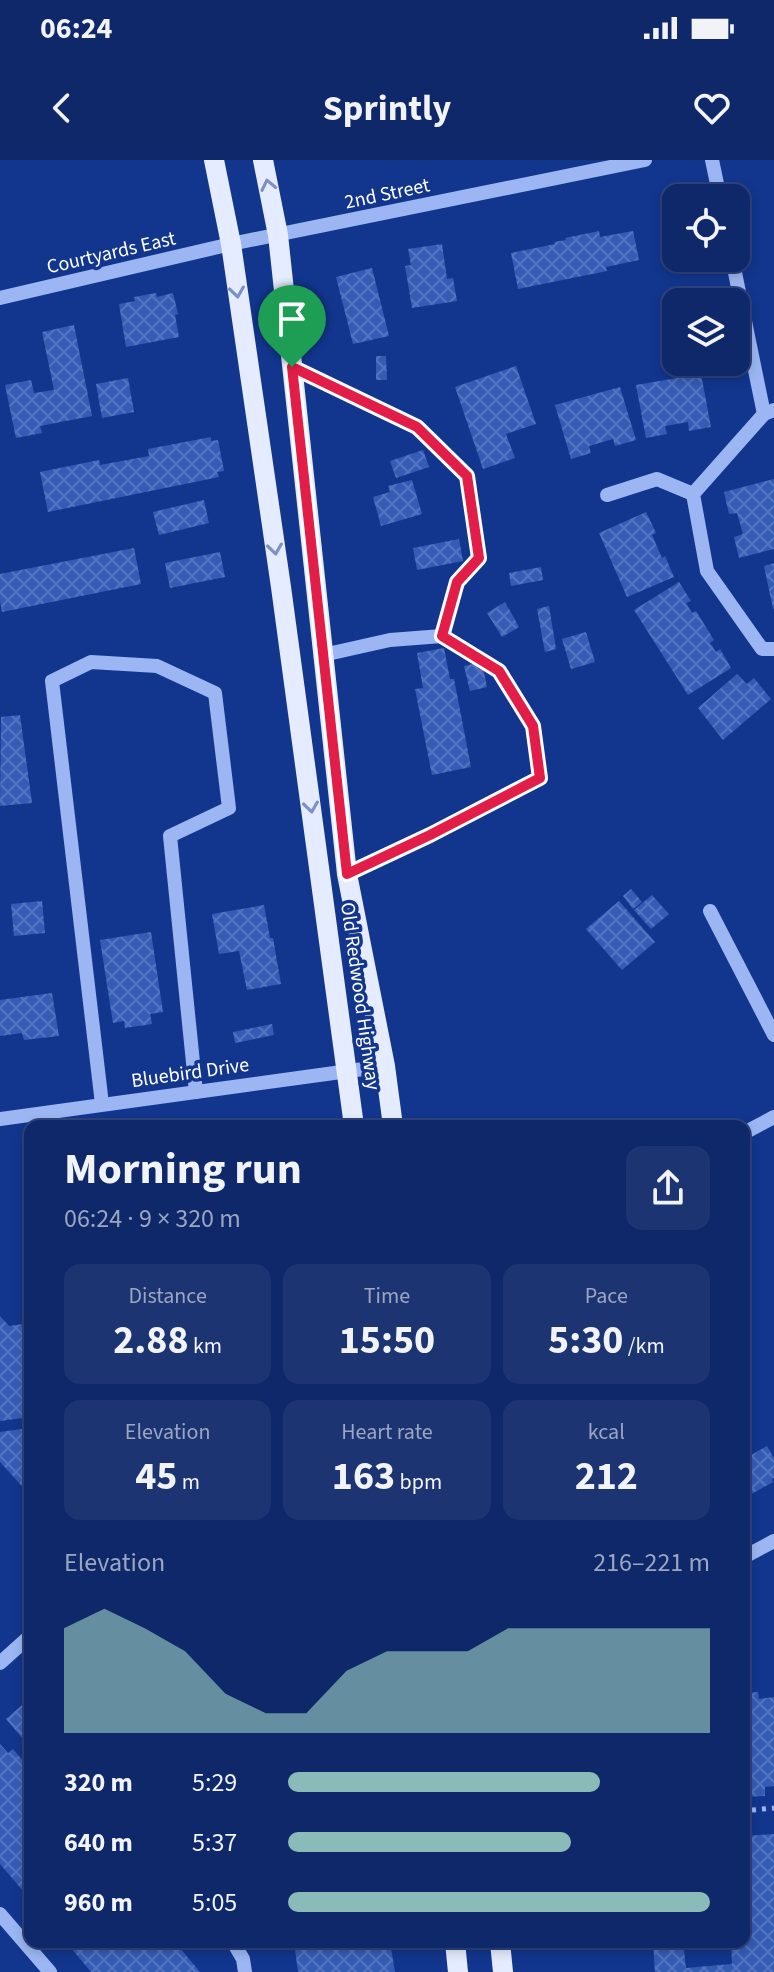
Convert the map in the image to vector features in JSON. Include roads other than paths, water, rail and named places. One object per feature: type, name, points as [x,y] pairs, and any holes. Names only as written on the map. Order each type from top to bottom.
[{"type":"main road","name":"Old Redwood Highway","points":[[214,160],[231,244],[281,587],[353,1120]]},
{"type":"main road","name":"Old Redwood Highway","points":[[263,160],[278,235],[347,874],[385,1066],[392,1120]]},
{"type":"main road","points":[[456,1948],[458,1972]]},
{"type":"main road","points":[[501,1948],[503,1972]]},
{"type":"street","name":"2nd Street","points":[[231,244],[645,160]]},
{"type":"street","points":[[712,160],[717,184]]},
{"type":"street","name":"Courtyards East","points":[[0,298],[231,244]]},
{"type":"street","points":[[693,494],[769,412],[735,272]]},
{"type":"street","points":[[292,367],[417,427],[467,476],[479,558],[457,582],[442,636]]},
{"type":"street","points":[[607,495],[657,479],[693,494]]},
{"type":"street","points":[[693,494],[707,571],[762,649],[774,649]]},
{"type":"street","points":[[323,655],[390,640],[442,636],[499,671],[533,726],[540,778],[347,874]]},
{"type":"street","points":[[102,1104],[52,681],[91,662],[157,666],[215,693],[229,808],[170,836],[196,1092]]},
{"type":"street","points":[[710,911],[774,1035]]},
{"type":"street","name":"Bluebird Drive","points":[[0,1119],[385,1066]]},
{"type":"street","points":[[750,1130],[774,1117]]},
{"type":"street","points":[[750,1554],[774,1541]]},
{"type":"street","points":[[0,1663],[24,1641]]},
{"type":"street","points":[[0,1914],[24,1942]]},
{"type":"street","points":[[29,1948],[50,1972]]},
{"type":"street","points":[[237,1948],[243,1959],[245,1972]]}]
